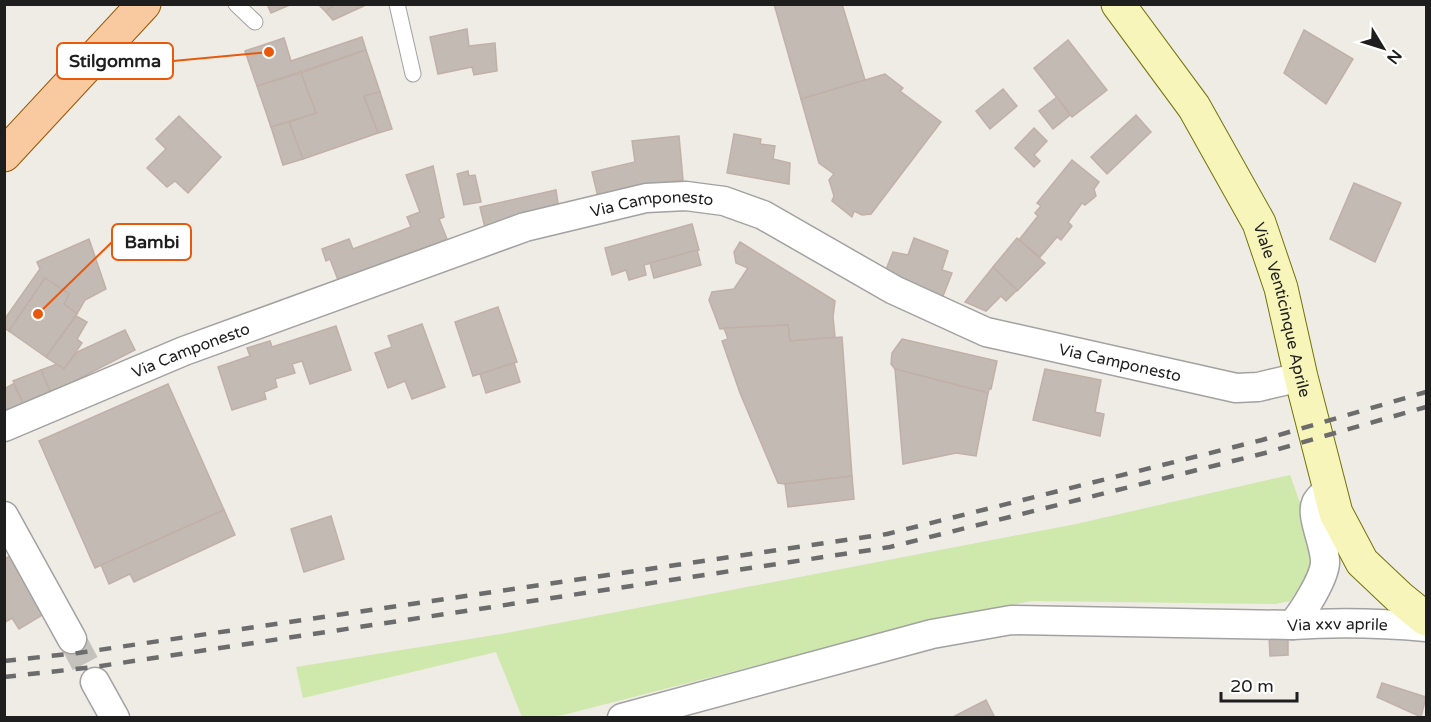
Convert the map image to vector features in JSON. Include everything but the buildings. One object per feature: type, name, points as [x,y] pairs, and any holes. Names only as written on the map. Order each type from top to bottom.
[{"type":"main road","points":[[4,155],[144,4]]},
{"type":"main road","name":"Viale Venticinque Aprile","points":[[1118,4],[1194,107],[1259,223],[1281,288],[1300,377],[1336,513],[1362,561],[1399,597],[1426,619]]},
{"type":"street","name":"Via Camponesto","points":[[4,427],[184,351],[525,227],[646,198],[686,196],[724,201],[763,215],[894,290],[986,332],[1236,388],[1258,387],[1300,377]]},
{"type":"street","name":"Via xxv aprile","points":[[1292,625],[1306,607],[1325,566],[1325,548],[1315,512],[1316,503],[1329,489]]},
{"type":"street","points":[[4,516],[72,639]]},
{"type":"street","points":[[622,717],[932,634],[992,622],[1011,620],[1292,625]]},
{"type":"street","name":"Via xxv aprile","points":[[1292,625],[1328,622],[1426,627]]},
{"type":"street","points":[[95,682],[115,717]]},
{"type":"lane","points":[[236,4],[255,22]]},
{"type":"lane","points":[[397,4],[413,75]]},
{"type":"green space","points":[[1290,475],[1307,526],[1309,566],[1305,580],[1290,601],[1275,604],[1032,601],[942,618],[563,715],[546,717],[522,717],[496,652],[303,698],[296,667],[507,633],[1076,524]]},
{"type":"tunnel","points":[[72,639],[95,682]]},
{"type":"railway","points":[[4,661],[78,653],[887,534],[1262,440],[1426,392]]},
{"type":"railway","points":[[4,677],[94,667],[890,547],[1265,453],[1426,407]]},
{"type":"place","name":"Stilgomma","points":[[269,52]]},
{"type":"place","name":"Bambi","points":[[38,314]]}]
